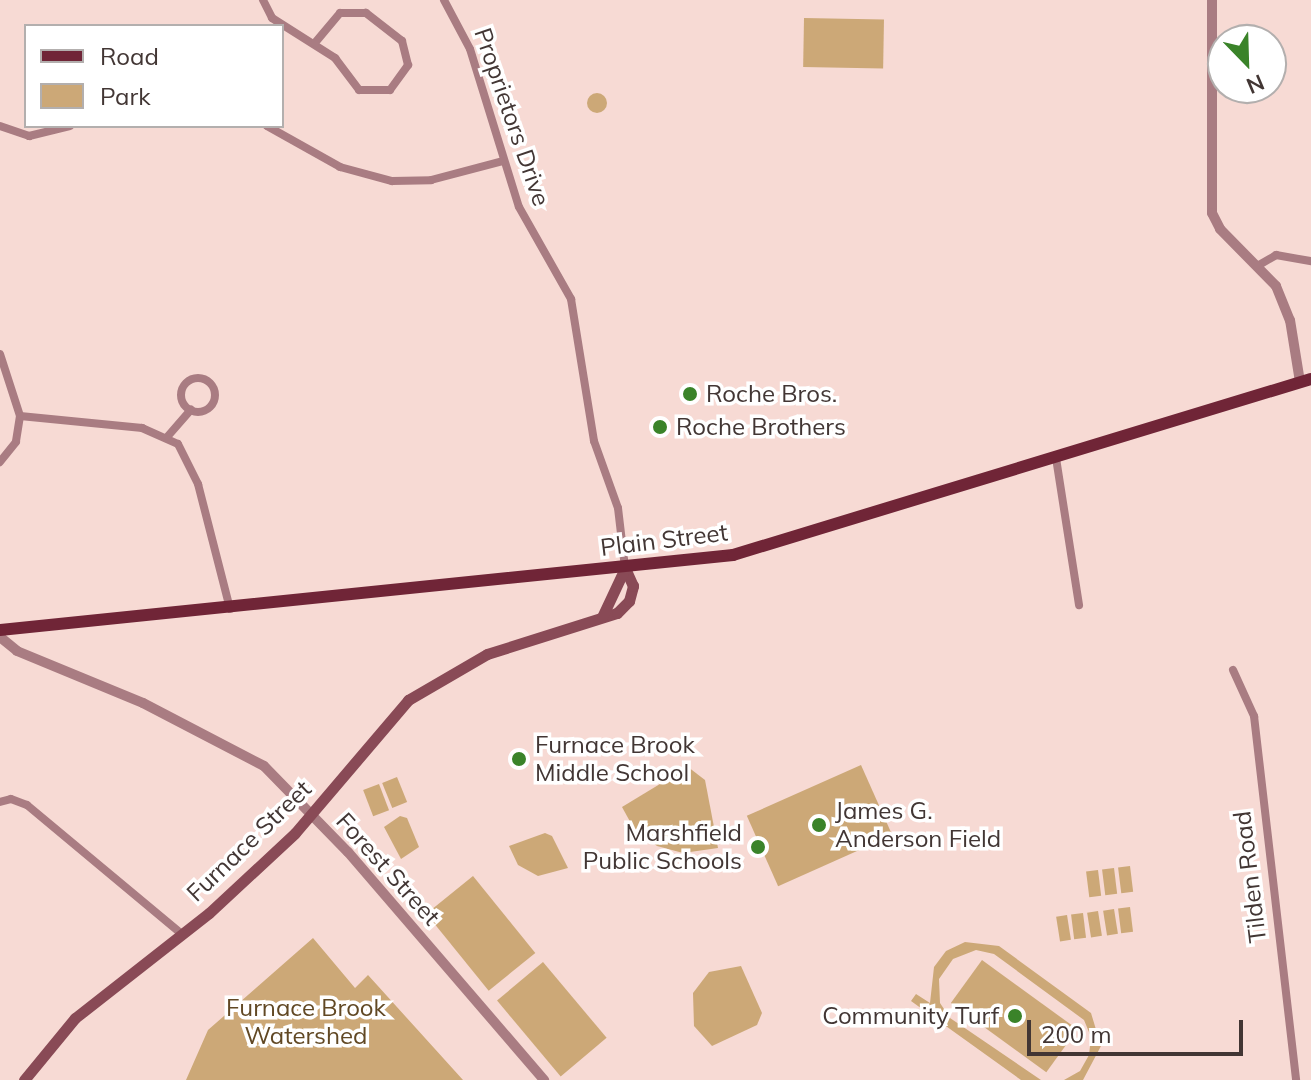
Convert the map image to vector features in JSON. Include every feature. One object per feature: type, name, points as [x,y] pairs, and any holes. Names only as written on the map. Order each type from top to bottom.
[{"type":"main road","name":"Plain Street","points":[[0,630],[625,568],[762,548],[1306,381]]},
{"type":"main road","name":"Furnace Street","points":[[24,1080],[75,1018],[182,934],[313,814],[391,716],[426,687],[502,647],[617,613],[629,601],[632,579],[625,568]]},
{"type":"main road","points":[[602,617],[625,568]]},
{"type":"street","points":[[263,0],[272,18],[282,24]]},
{"type":"street","name":"Proprietors Drive","points":[[444,0],[470,49],[519,207],[575,313],[594,441],[618,508],[625,568]]},
{"type":"street","points":[[1212,0],[1212,213],[1220,229],[1259,265],[1276,286],[1290,320],[1306,381]]},
{"type":"street","points":[[284,25],[335,58],[359,90],[390,90],[408,65],[402,41],[366,13],[340,13],[315,43]]},
{"type":"street","points":[[0,126],[29,136],[62,128]]},
{"type":"street","points":[[271,128],[340,167],[392,181],[431,180],[503,161]]},
{"type":"street","points":[[1259,265],[1276,255],[1311,261]]},
{"type":"street","points":[[0,354],[20,416],[16,442],[0,462]]},
{"type":"street","points":[[192,379],[208,381],[214,401],[202,411],[191,410],[183,402],[184,386],[192,379]]},
{"type":"street","points":[[168,436],[191,410]]},
{"type":"street","points":[[20,416],[142,428],[168,436],[194,472],[230,609]]},
{"type":"street","points":[[1056,458],[1079,605]]},
{"type":"street","name":"Forest Street","points":[[0,637],[17,651],[238,749],[271,773],[313,814],[544,1080]]},
{"type":"street","name":"Tilden Road","points":[[1233,670],[1254,716],[1296,1080]]},
{"type":"street","points":[[0,802],[11,799],[27,805],[182,934]]},
{"type":"green space","points":[[804,18],[884,19],[883,68],[803,67]]},
{"type":"green space","points":[[597,93],[604,96],[607,103],[604,110],[597,113],[590,110],[587,103],[590,96]]},
{"type":"green space","name":"James G. Anderson Field","points":[[861,765],[892,835],[778,886],[747,816]]},
{"type":"green space","points":[[688,767],[705,780],[718,848],[683,853],[657,846],[633,827],[622,807]]},
{"type":"green space","points":[[397,777],[407,802],[392,808],[382,783]]},
{"type":"green space","points":[[379,784],[389,810],[373,816],[363,790]]},
{"type":"green space","points":[[400,816],[407,818],[419,847],[401,859],[384,827]]},
{"type":"green space","points":[[545,833],[552,836],[568,868],[538,876],[518,865],[509,846]]},
{"type":"green space","points":[[1130,866],[1133,892],[1121,893],[1118,867]]},
{"type":"green space","points":[[1114,868],[1117,894],[1105,895],[1102,869]]},
{"type":"green space","points":[[1098,870],[1101,896],[1089,897],[1086,871]]},
{"type":"green space","points":[[473,876],[535,953],[489,991],[426,914]]},
{"type":"green space","points":[[1130,907],[1133,932],[1121,933],[1118,908]]},
{"type":"green space","points":[[1114,909],[1118,934],[1107,935],[1103,911]]},
{"type":"green space","points":[[1098,911],[1102,936],[1091,937],[1087,913]]},
{"type":"green space","points":[[1083,913],[1086,938],[1074,939],[1071,914]]},
{"type":"green space","points":[[1067,915],[1071,940],[1060,941],[1056,917]]},
{"type":"green space","name":"Furnace Brook Watershed","points":[[313,938],[355,988],[368,975],[463,1080],[186,1080],[208,1030]]},
{"type":"green space","points":[[965,942],[999,946],[1091,1013],[1101,1046],[1083,1080],[1064,1080],[1080,1071],[1089,1055],[1091,1037],[1084,1020],[994,954],[976,950],[953,959],[939,979],[940,1003],[950,1018],[1041,1080],[1021,1080],[911,1001],[916,994],[930,1003],[934,967],[946,951]]},
{"type":"green space","name":"Community Turf","points":[[982,960],[1077,1029],[1046,1072],[951,1003]]},
{"type":"green space","points":[[543,962],[607,1038],[561,1076],[497,1001]]},
{"type":"green space","points":[[741,966],[762,1013],[757,1025],[712,1046],[694,1026],[693,993],[709,972]]},
{"type":"place","name":"Roche Bros.","points":[[690,394]]},
{"type":"place","name":"Roche Brothers","points":[[660,427]]},
{"type":"place","name":"Furnace Brook Middle School","points":[[519,759]]},
{"type":"place","name":"James G. Anderson Field","points":[[819,825]]},
{"type":"place","name":"Marshfield Public Schools","points":[[758,847]]},
{"type":"place","name":"Community Turf","points":[[1015,1016]]}]
